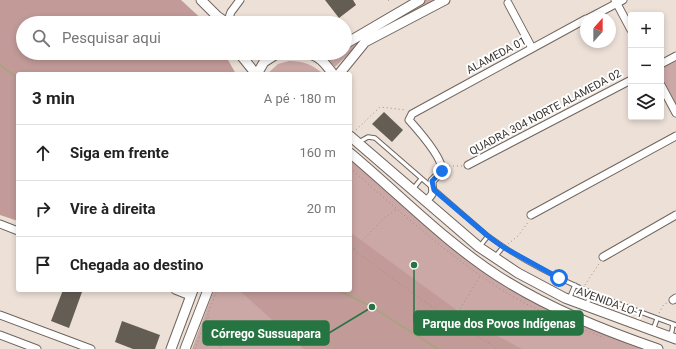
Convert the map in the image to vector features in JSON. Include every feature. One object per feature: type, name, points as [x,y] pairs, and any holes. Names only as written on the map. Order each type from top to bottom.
[{"type":"street","points":[[201,0],[216,16]]},
{"type":"street","points":[[229,16],[230,12],[240,0]]},
{"type":"street","points":[[352,40],[420,0]]},
{"type":"street","points":[[352,58],[365,42],[445,0]]},
{"type":"street","points":[[599,12],[618,1],[628,23]]},
{"type":"street","points":[[508,3],[532,48]]},
{"type":"street","name":"ALAMEDA 01","points":[[416,111],[580,22]]},
{"type":"street","points":[[664,62],[676,56]]},
{"type":"street","points":[[245,60],[255,72]]},
{"type":"street","points":[[258,72],[266,60]]},
{"type":"street","points":[[322,60],[332,72]]},
{"type":"street","points":[[341,72],[350,60]]},
{"type":"street","name":"QUADRA 304 NORTE ALAMEDA 02","points":[[468,165],[628,82]]},
{"type":"street","points":[[664,91],[676,113]]},
{"type":"street","points":[[416,111],[412,114],[409,120],[438,158],[442,166],[442,171],[432,181],[434,190],[432,196],[425,201]]},
{"type":"street","name":"AVENIDA LO-1","points":[[352,134],[358,143],[479,247],[518,273],[569,299],[672,337]]},
{"type":"street","points":[[531,215],[676,136]]},
{"type":"street","points":[[352,155],[457,246],[497,275],[542,301],[582,320],[625,338],[658,349]]},
{"type":"street","points":[[603,257],[676,215]]},
{"type":"street","points":[[0,224],[16,230]]},
{"type":"street","points":[[186,349],[207,292]]},
{"type":"street","points":[[171,349],[191,293]]},
{"type":"street","points":[[0,315],[91,349]]},
{"type":"street","points":[[0,335],[37,349]]},
{"type":"lane","points":[[358,143],[368,137],[375,138],[421,179],[503,247],[575,285],[675,324],[672,337]]},
{"type":"lane","points":[[412,190],[421,179]]},
{"type":"lane","points":[[479,247],[488,236]]},
{"type":"lane","points":[[494,257],[503,247]]},
{"type":"lane","points":[[569,299],[575,285]]},
{"type":"lane","points":[[586,306],[592,292]]},
{"type":"lane","points":[[653,330],[657,318]]},
{"type":"path","points":[[352,134],[380,108],[416,111]]},
{"type":"path","points":[[442,166],[454,167],[468,165]]},
{"type":"path","points":[[397,209],[384,218],[353,249],[416,295],[497,349]]},
{"type":"path","points":[[503,247],[518,236],[526,227],[531,215]]},
{"type":"path","points":[[583,288],[603,257]]},
{"type":"path","points":[[453,320],[480,275]]},
{"type":"path","points":[[195,349],[216,292]]},
{"type":"path","points":[[657,318],[664,304],[674,299]]},
{"type":"path","points":[[207,316],[219,341],[221,349]]},
{"type":"shaded area","points":[[0,0],[181,0],[198,16],[16,16],[16,60],[228,60],[235,72],[16,72],[16,220],[0,215]]},
{"type":"shaded area","points":[[425,0],[436,0],[363,40],[352,51],[352,42]]},
{"type":"shaded area","points":[[676,59],[676,110],[664,88],[664,65]]},
{"type":"shaded area","points":[[329,60],[342,60],[335,67]]},
{"type":"shaded area","points":[[289,61],[299,62],[307,64],[320,72],[269,72],[278,64]]},
{"type":"shaded area","points":[[352,161],[408,210],[428,224],[456,249],[620,340],[644,349],[192,349],[213,292],[352,292]]},
{"type":"shaded area","points":[[352,233],[477,325],[522,349],[304,349],[241,292],[352,292]]},
{"type":"building","points":[[325,0],[353,0],[356,5],[342,16],[337,16]]},
{"type":"building","points":[[384,112],[403,130],[392,142],[372,124]]},
{"type":"building","points":[[62,292],[82,292],[69,328],[51,321]]},
{"type":"building","points":[[122,321],[160,335],[155,349],[133,349],[115,342]]},
{"type":"waterway","points":[[0,65],[16,77]]},
{"type":"waterway","points":[[342,292],[372,307],[438,349]]},
{"type":"place","name":"Parque dos Povos Indígenas","points":[[414,265]]},
{"type":"place","name":"Córrego Sussuapara","points":[[372,307]]},
{"type":"route","points":[[442,171],[432,181],[434,190],[503,247],[559,278]]}]
